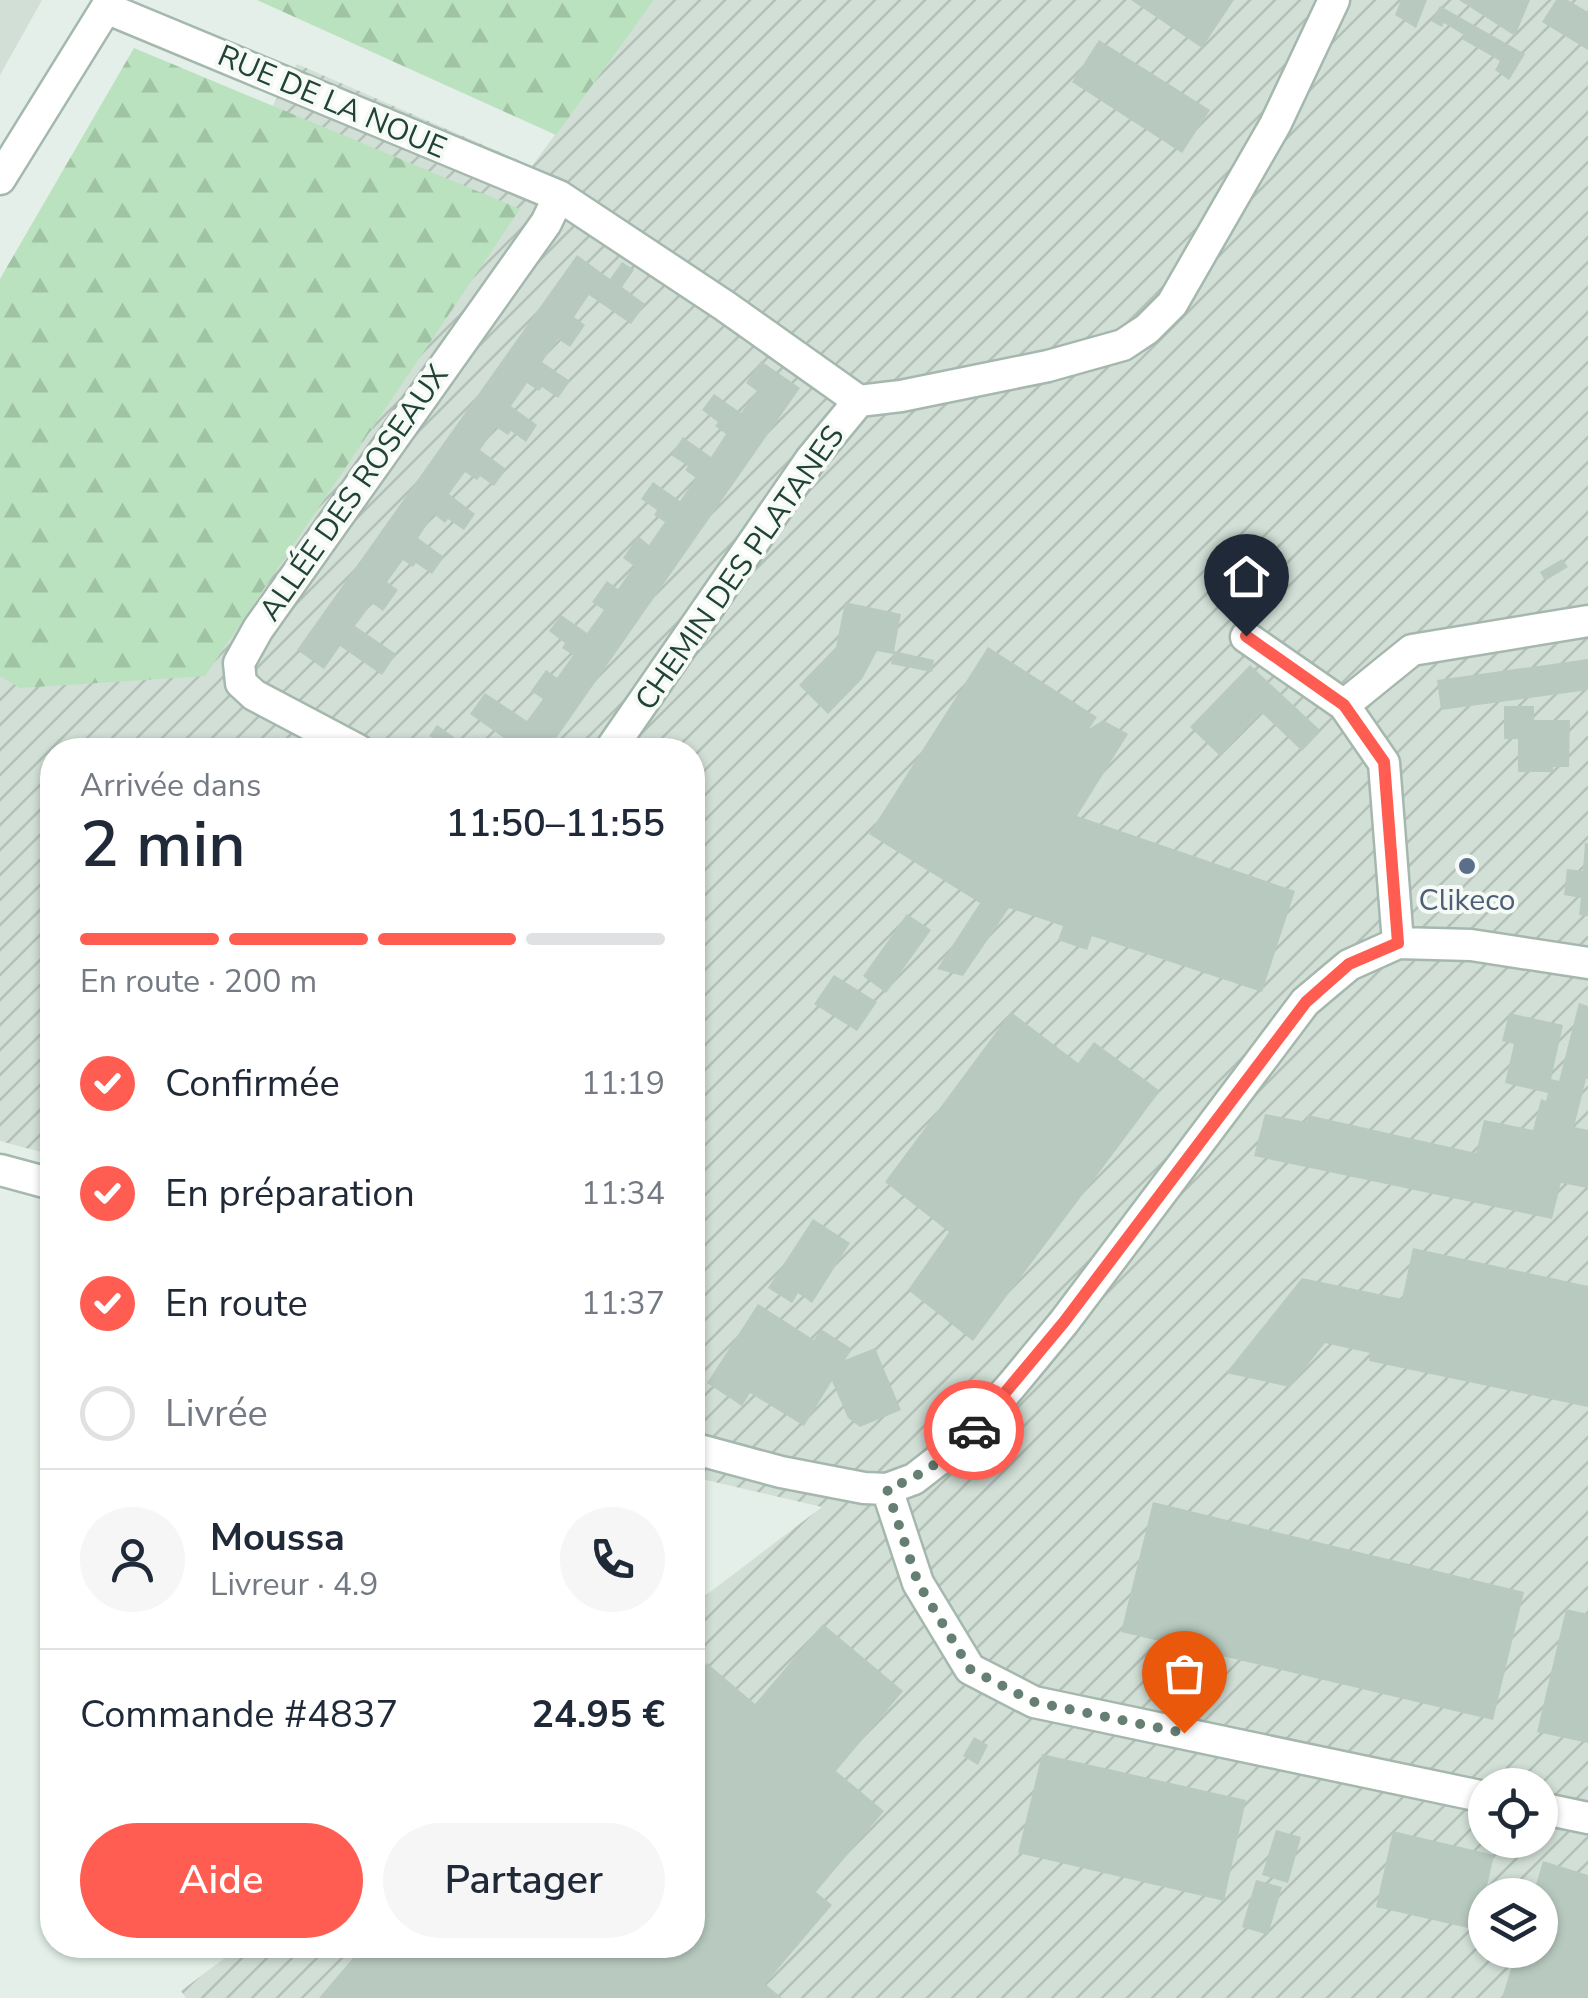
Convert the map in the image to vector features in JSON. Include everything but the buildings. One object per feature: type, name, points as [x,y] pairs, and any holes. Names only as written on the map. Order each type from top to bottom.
[{"type":"street","name":"CHEMIN DES PLATANES","points":[[618,738],[810,460],[859,401],[1048,366],[1123,345],[1148,328],[1172,304],[1274,125],[1334,0]]},
{"type":"street","name":"RUE DE LA NOUE","points":[[108,4],[559,196],[726,306],[859,401]]},
{"type":"street","points":[[0,179],[108,4]]},
{"type":"street","name":"ALLÉE DES ROSEAUX","points":[[335,738],[254,695],[241,683],[239,663],[258,628],[546,223],[559,196]]},
{"type":"street","points":[[1344,705],[1412,650],[1588,621]]},
{"type":"street","points":[[1246,636],[1344,705],[1384,762],[1398,943]]},
{"type":"street","points":[[705,1452],[864,1488],[887,1489],[914,1479],[964,1442],[1064,1322],[1306,1002],[1349,964],[1398,943],[1471,945],[1588,964]]},
{"type":"street","points":[[0,1170],[40,1181]]},
{"type":"street","points":[[887,1489],[918,1583],[970,1669],[1034,1702],[1468,1793]]},
{"type":"street","points":[[1558,1812],[1588,1818]]},
{"type":"shaded area","points":[[0,0],[42,0],[0,75]]},
{"type":"shaded area","points":[[654,0],[1588,0],[1588,1998],[186,1998],[181,1991],[225,1958],[705,1958],[705,1596],[822,1507],[705,1480],[705,738],[40,738],[40,1152],[0,1141],[0,573],[297,64],[532,166]]},
{"type":"green space","points":[[257,0],[654,0],[556,135]]},
{"type":"green space","points":[[134,48],[520,209],[205,676],[20,688],[0,676],[0,279]]},
{"type":"way so far","points":[[974,1430],[914,1479],[887,1489],[918,1583],[970,1669],[1034,1702],[1184,1733]]},
{"type":"place","name":"Clikeco","points":[[1467,866]]},
{"type":"route","points":[[974,1430],[1064,1322],[1306,1002],[1349,964],[1398,943],[1384,762],[1344,705],[1246,636]]}]
